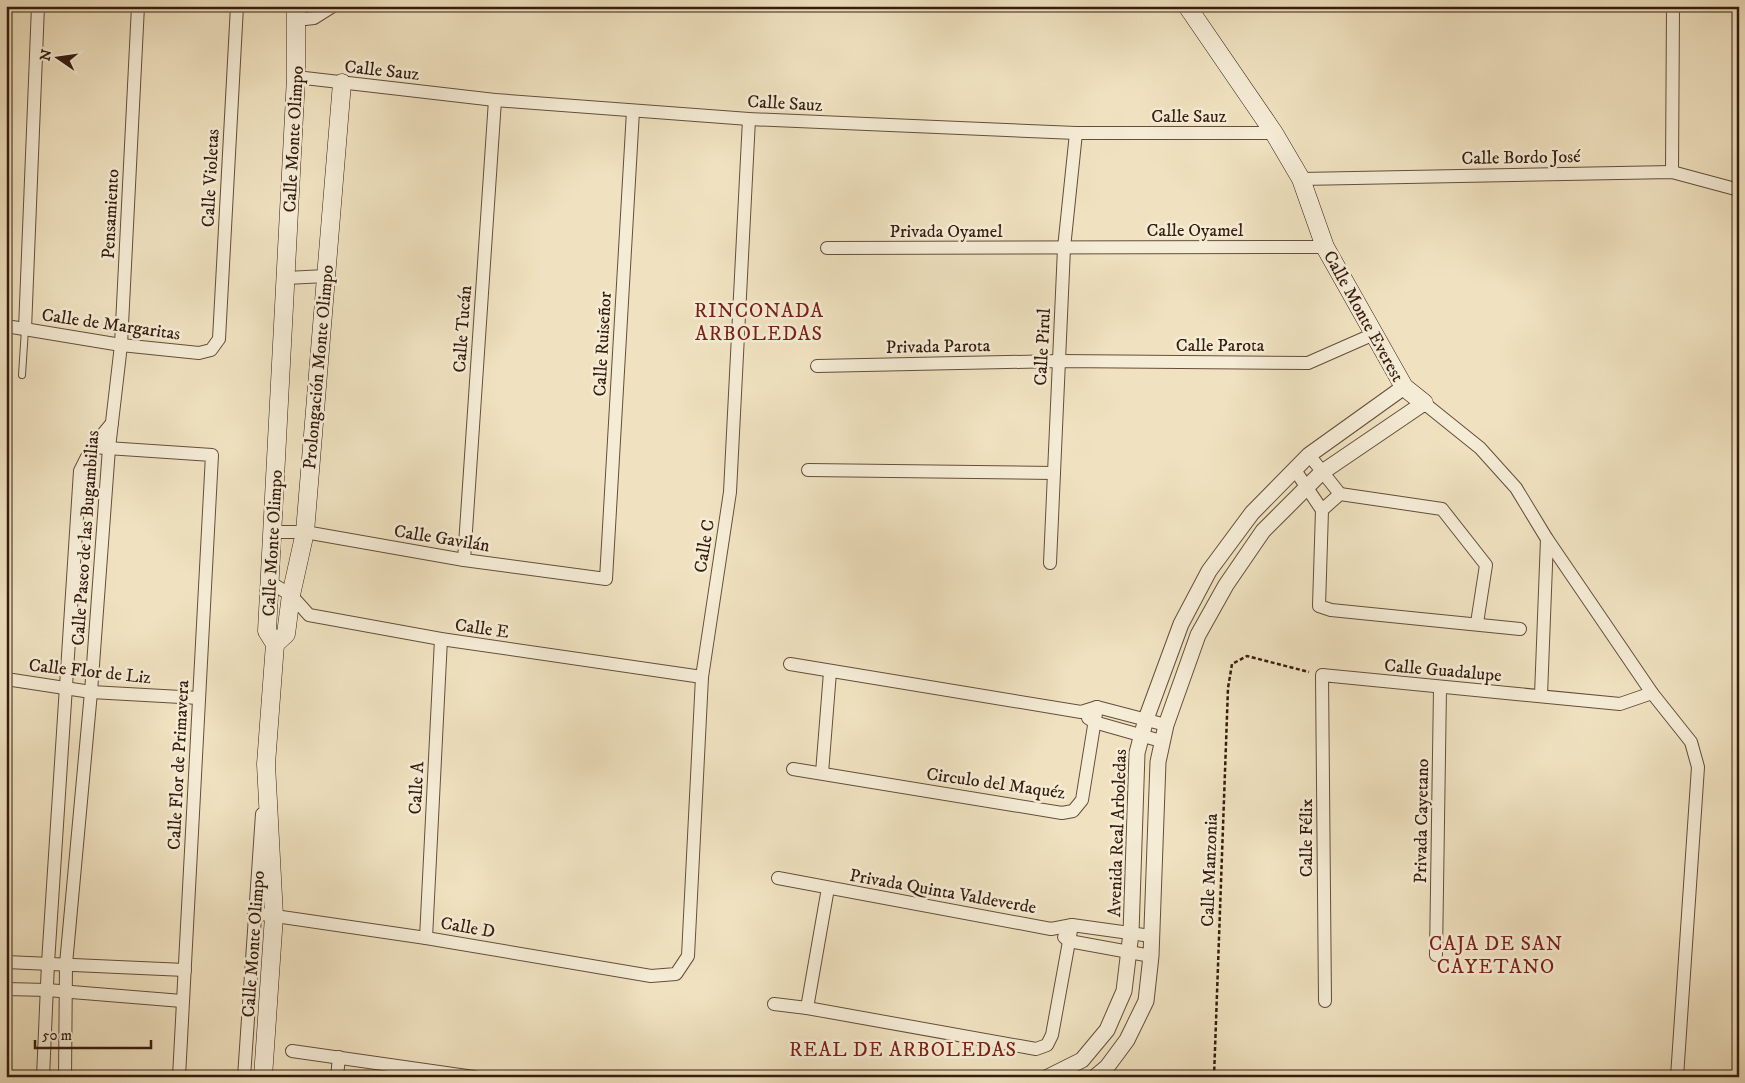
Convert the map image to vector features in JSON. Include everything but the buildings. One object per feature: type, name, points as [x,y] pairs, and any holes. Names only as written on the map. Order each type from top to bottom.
[{"type":"main road","name":"Calle Monte Everest","points":[[1187,6],[1274,133],[1301,179],[1325,247],[1404,387],[1424,403]]},
{"type":"main road","name":"Calle Monte Olimpo","points":[[266,764],[275,644],[266,631],[271,583],[296,78],[296,13]]},
{"type":"main road","name":"Prolongación Monte Olimpo","points":[[275,644],[286,634],[291,595],[305,532],[342,83]]},
{"type":"main road","points":[[263,1077],[274,916],[266,764]]},
{"type":"street","points":[[25,329],[38,6]]},
{"type":"street","name":"Pensamiento","points":[[112,423],[121,345],[138,6]]},
{"type":"street","name":"Calle Violetas","points":[[211,350],[219,339],[237,6]]},
{"type":"street","points":[[296,13],[314,18],[333,6]]},
{"type":"street","points":[[1672,172],[1673,6]]},
{"type":"street","name":"Calle Sauz","points":[[296,78],[495,100],[749,119],[1076,133],[1274,133]]},
{"type":"street","name":"Calle Tucán","points":[[464,560],[495,100]]},
{"type":"street","name":"Calle Ruiseñor","points":[[606,579],[633,111]]},
{"type":"street","name":"Calle C","points":[[676,974],[688,956],[702,677],[730,492],[749,119]]},
{"type":"street","name":"Calle Pirul","points":[[1050,563],[1064,248],[1076,133]]},
{"type":"street","name":"Calle Bordo José","points":[[1301,179],[1672,172],[1739,190]]},
{"type":"street","name":"Calle Oyamel","points":[[1064,248],[1325,247]]},
{"type":"street","name":"Privada Oyamel","points":[[827,248],[1064,248]]},
{"type":"street","points":[[286,278],[326,276]]},
{"type":"street","name":"Calle de Margaritas","points":[[6,326],[121,345],[199,353],[211,350]]},
{"type":"street","name":"Calle Parota","points":[[1059,361],[1308,363],[1374,334]]},
{"type":"street","name":"Privada Parota","points":[[817,366],[1059,361]]},
{"type":"street","name":"Avenida Real Arboledas","points":[[1048,1077],[1082,1060],[1107,1030],[1124,991],[1130,952],[1137,753],[1140,736],[1181,624],[1209,571],[1252,513],[1309,455],[1404,387]]},
{"type":"street","points":[[1095,1077],[1107,1067],[1127,1040],[1146,1001],[1151,956],[1158,762],[1161,741],[1166,725],[1198,635],[1226,585],[1264,531],[1307,486],[1321,473],[1424,403]]},
{"type":"street","name":"Calle Monte Everest","points":[[1424,403],[1480,448],[1516,488],[1547,539],[1652,693],[1691,742],[1698,767],[1677,1077]]},
{"type":"street","name":"Calle Paseo de las Bugambilias","points":[[43,1077],[46,990],[80,471],[92,447],[112,423]]},
{"type":"street","name":"Calle Paseo de las Bugambilias","points":[[65,1077],[66,964],[91,692],[108,448],[112,423]]},
{"type":"street","points":[[92,447],[108,448]]},
{"type":"street","name":"Calle Flor de Primavera","points":[[108,448],[212,455],[179,1077]]},
{"type":"street","points":[[1309,455],[1321,473],[1340,494],[1442,509],[1486,565],[1477,624]]},
{"type":"street","points":[[808,470],[1054,473]]},
{"type":"street","points":[[1295,470],[1322,510],[1319,606],[1331,610],[1520,629]]},
{"type":"street","points":[[1322,510],[1340,494]]},
{"type":"street","name":"Calle Gavilán","points":[[273,532],[305,532],[464,560],[606,579]]},
{"type":"street","points":[[1541,695],[1547,539]]},
{"type":"street","name":"Calle E","points":[[271,583],[291,595],[309,615],[441,640],[702,677]]},
{"type":"street","name":"Calle A","points":[[426,938],[441,640]]},
{"type":"street","points":[[790,664],[1080,712],[1097,707],[1166,725]]},
{"type":"street","points":[[822,773],[830,672]]},
{"type":"street","name":"Calle Guadalupe","points":[[1322,675],[1440,688],[1541,695],[1620,704],[1652,693]]},
{"type":"street","name":"Calle Félix","points":[[1322,675],[1325,1001]]},
{"type":"street","name":"Calle Flor de Liz","points":[[6,679],[91,692],[199,698]]},
{"type":"street","name":"Privada Cayetano","points":[[1436,955],[1440,688]]},
{"type":"street","name":"Circulo del Maquéz","points":[[792,769],[1062,813],[1073,811],[1082,800],[1097,707]]},
{"type":"street","points":[[1080,712],[1094,722],[1161,741]]},
{"type":"street","name":"Calle Monte Olimpo","points":[[244,1077],[254,913],[266,764]]},
{"type":"street","name":"Privada Quinta Valdeverde","points":[[778,878],[1051,929],[1072,925],[1151,936]]},
{"type":"street","name":"Privada Quinta Valdeverde","points":[[807,1008],[828,888]]},
{"type":"street","name":"Calle D","points":[[254,913],[426,938],[651,976],[676,974]]},
{"type":"street","points":[[774,1004],[807,1008],[1036,1048],[1047,1044],[1052,1035],[1072,925]]},
{"type":"street","name":"Privada Quinta Valdeverde","points":[[1051,929],[1070,941],[1151,956]]},
{"type":"street","points":[[6,962],[184,970]]},
{"type":"street","points":[[6,989],[46,990],[182,1002]]},
{"type":"street","points":[[248,1008],[266,1012]]},
{"type":"street","points":[[292,1051],[339,1056],[474,1077]]},
{"type":"street","points":[[338,1077],[339,1056]]},
{"type":"lane","points":[[22,375],[25,329]]},
{"type":"path","name":"Calle Manzonia","points":[[1214,1077],[1228,688],[1232,664],[1247,656],[1322,675]]},
{"type":"district","name":"RINCONADA ARBOLEDAS","points":[[759,322]]},
{"type":"district","name":"CAJA DE SAN CAYETANO","points":[[1496,954]]},
{"type":"district","name":"REAL DE ARBOLEDAS","points":[[903,1049]]}]
